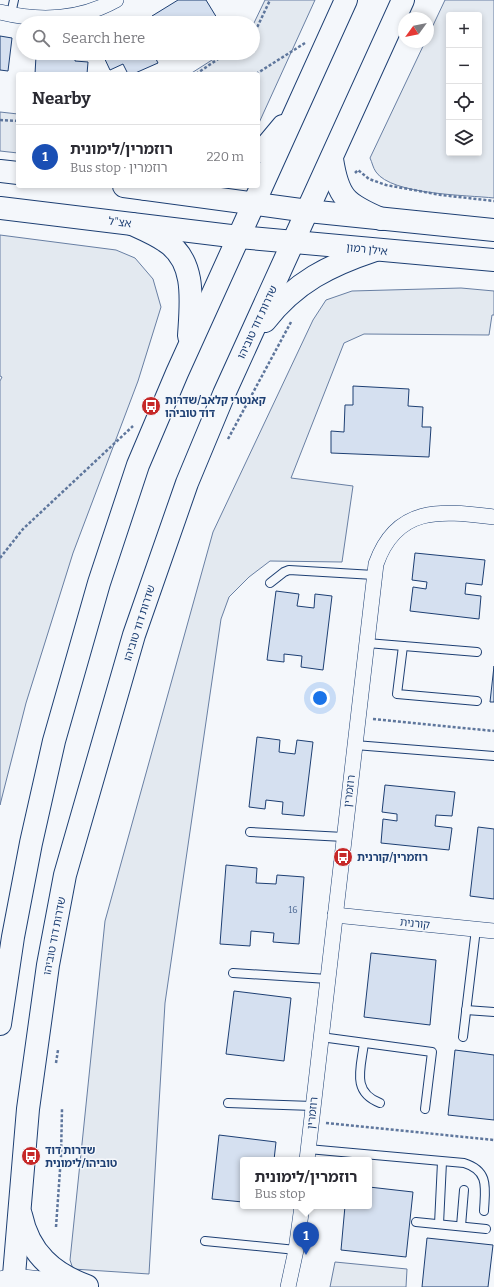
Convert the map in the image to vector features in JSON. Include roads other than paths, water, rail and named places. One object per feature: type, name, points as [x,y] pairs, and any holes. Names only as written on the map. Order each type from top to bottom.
[{"type":"main road","points":[[0,1024],[13,937],[28,859],[54,741],[99,584],[138,465],[188,348],[255,204],[346,0]]},
{"type":"main road","name":"שדרות דוד טוביהו","points":[[9,1282],[28,1109],[48,965],[65,875],[134,635],[187,483],[246,346],[403,0]]},
{"type":"main road","points":[[260,150],[268,144],[298,108]]},
{"type":"main road","points":[[332,159],[335,180],[342,195],[357,209],[381,219]]},
{"type":"main road","points":[[0,171],[16,173]]},
{"type":"main road","points":[[138,188],[308,211],[494,230]]},
{"type":"main road","points":[[145,189],[155,188]]},
{"type":"main road","name":"אצ\"ל","points":[[0,208],[239,237]]},
{"type":"main road","points":[[132,224],[166,241],[179,254],[188,273],[191,301],[188,348]]},
{"type":"main road","name":"אילן רמון","points":[[239,237],[494,260]]},
{"type":"main road","points":[[246,346],[276,307],[290,293],[322,271],[346,259],[375,250]]},
{"type":"main road","points":[[19,1200],[25,1231],[40,1258],[63,1276],[90,1287]]},
{"type":"street","points":[[74,16],[103,7],[116,0]]},
{"type":"street","points":[[8,9],[35,16]]},
{"type":"street","name":"רוזמרין","points":[[308,1154],[374,575],[380,553],[385,544],[396,531],[408,522],[424,515],[440,512],[494,517]]},
{"type":"street","name":"קורנית","points":[[335,915],[494,931]]},
{"type":"street","points":[[288,1287],[296,1250],[302,1209]]},
{"type":"street","points":[[9,1282],[90,1287]]},
{"type":"lane","points":[[270,583],[280,574],[289,570],[374,575]]},
{"type":"lane","points":[[367,643],[477,652]]},
{"type":"lane","points":[[403,646],[397,694],[477,701]]},
{"type":"lane","points":[[355,745],[494,756]]},
{"type":"lane","points":[[250,832],[344,837]]},
{"type":"lane","points":[[463,1037],[476,929]]},
{"type":"lane","points":[[234,973],[328,979]]},
{"type":"lane","points":[[466,1010],[494,1012]]},
{"type":"lane","points":[[321,1037],[432,1052],[425,1109]]},
{"type":"lane","points":[[364,1043],[361,1088],[366,1096],[380,1103]]},
{"type":"lane","points":[[228,1103],[313,1106]]},
{"type":"lane","points":[[308,1154],[358,1157]]},
{"type":"lane","points":[[372,1158],[464,1163],[478,1170],[485,1184],[484,1211]]},
{"type":"lane","points":[[439,1224],[442,1162]]},
{"type":"lane","points":[[462,1226],[464,1190]]},
{"type":"lane","points":[[416,1222],[486,1229]]},
{"type":"lane","points":[[205,1241],[296,1250]]},
{"type":"place","name":"קאנטרי קלאב/שדרות דוד טוביהו","points":[[151,406]]},
{"type":"place","name":"רוזמרין/קורנית","points":[[343,857]]},
{"type":"place","name":"שדרות דוד טוביהו/לימונית","points":[[31,1156]]},
{"type":"place","name":"רוזמרין/לימונית","points":[[306,1255]]}]
